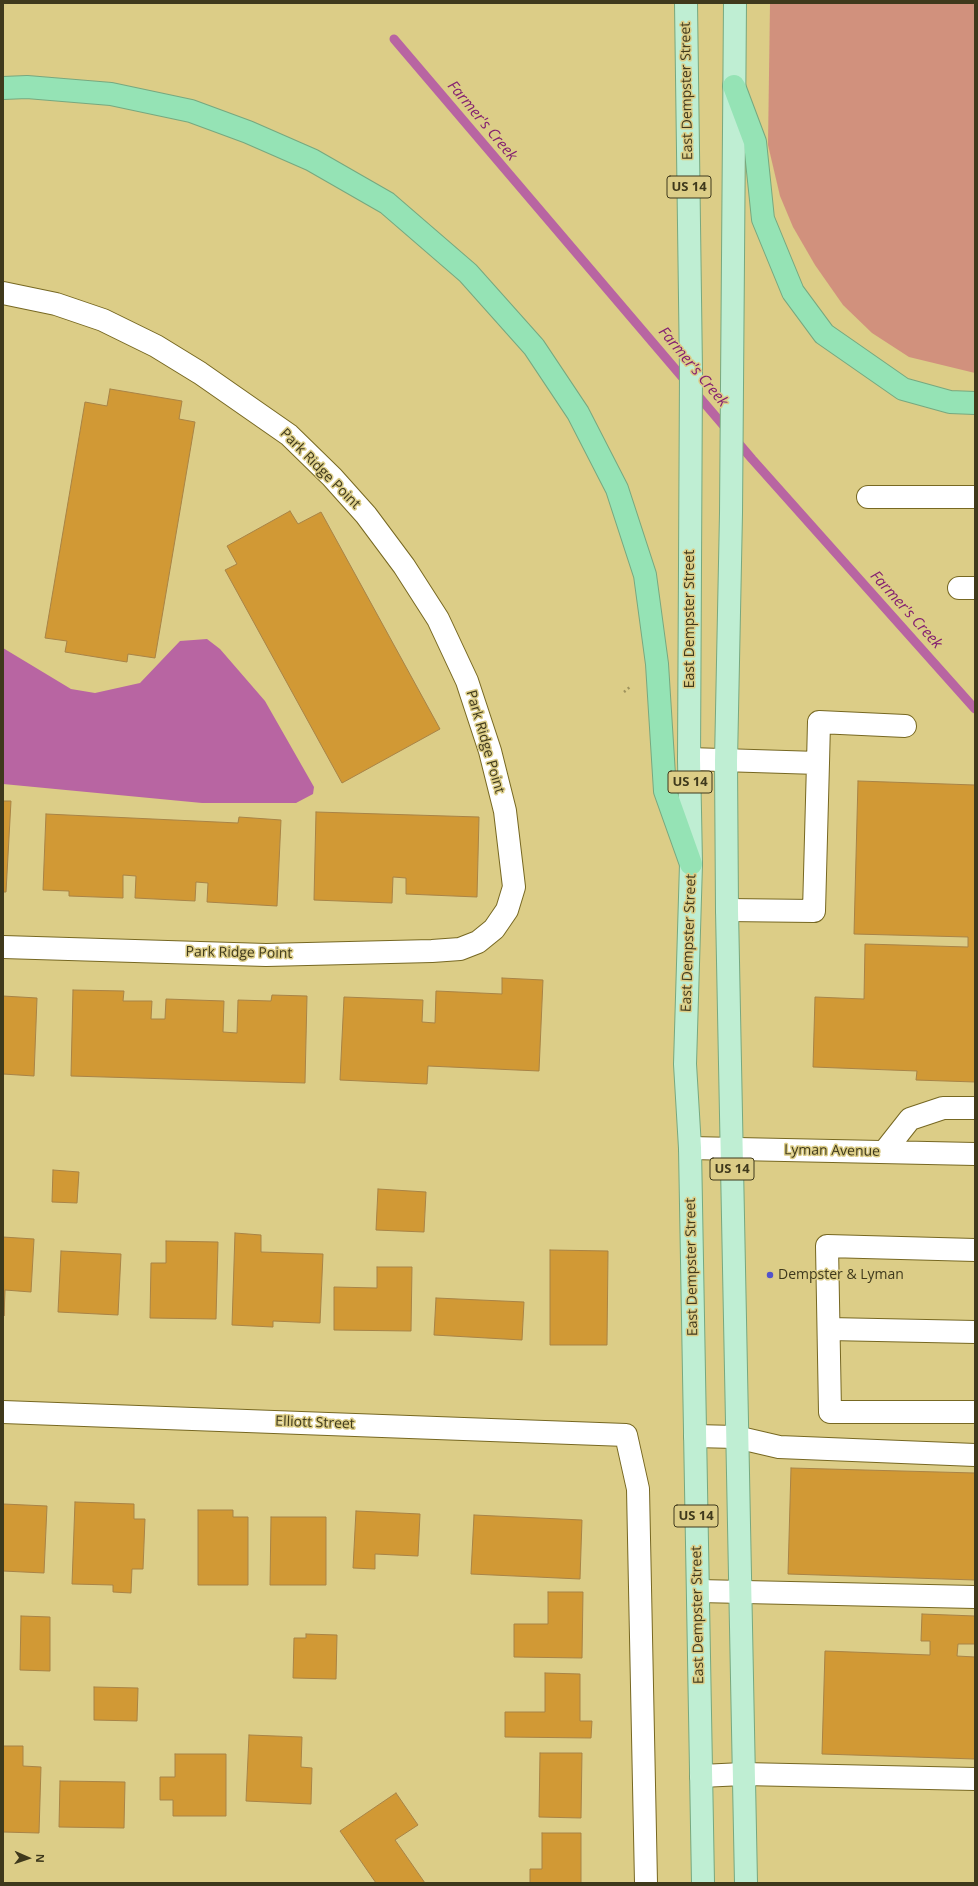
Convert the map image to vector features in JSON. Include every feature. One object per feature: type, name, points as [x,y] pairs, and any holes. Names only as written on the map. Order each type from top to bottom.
[{"type":"highway","points":[[734,86],[755,142],[763,219],[793,292],[824,334],[903,389],[950,402],[975,403]]},
{"type":"highway","points":[[3,88],[27,87],[111,94],[191,111],[248,132],[312,160],[387,203],[468,273],[534,347],[578,413],[617,489],[645,575],[657,664],[665,791],[691,864]]},
{"type":"main road","name":"East Dempster Street","points":[[686,3],[691,372],[689,759],[691,864],[685,1064],[690,1148],[703,1883]]},
{"type":"main road","name":"US 14","points":[[735,3],[731,456],[726,761],[727,910],[736,1437],[746,1883]]},
{"type":"street","name":"Park Ridge Point","points":[[3,293],[56,304],[102,320],[156,346],[200,373],[289,436],[332,477],[366,515],[404,566],[438,619],[467,681],[490,751],[505,811],[514,887],[507,910],[494,929],[478,942],[460,949],[266,955],[3,947]]},
{"type":"street","points":[[868,497],[975,497]]},
{"type":"street","points":[[727,910],[814,911],[819,722],[905,726]]},
{"type":"street","points":[[689,759],[818,763]]},
{"type":"street","points":[[884,1152],[910,1119],[943,1108],[975,1108]]},
{"type":"street","name":"Lyman Avenue","points":[[690,1148],[975,1154]]},
{"type":"street","points":[[975,1250],[827,1246],[830,1412],[975,1412]]},
{"type":"street","points":[[828,1330],[975,1332]]},
{"type":"street","name":"Elliott Street","points":[[3,1412],[626,1435],[638,1489],[646,1883]]},
{"type":"street","points":[[695,1436],[736,1437],[779,1447],[975,1454]]},
{"type":"street","points":[[698,1591],[740,1590],[975,1597]]},
{"type":"street","points":[[701,1776],[743,1774],[975,1779]]},
{"type":"shaded area","points":[[770,3],[975,3],[975,373],[909,357],[872,333],[843,305],[815,265],[793,227],[780,196],[768,145]]},
{"type":"shaded area","points":[[207,639],[220,649],[265,701],[314,787],[313,794],[296,803],[202,803],[3,784],[3,648],[71,689],[95,693],[140,683],[180,641]]},
{"type":"building","points":[[110,389],[182,401],[179,419],[195,422],[155,658],[128,654],[127,662],[65,652],[67,641],[45,638],[85,402],[107,406]]},
{"type":"building","points":[[290,511],[298,524],[321,512],[440,729],[342,783],[225,570],[237,564],[227,546]]},
{"type":"building","points":[[858,781],[975,785],[975,1082],[916,1080],[917,1071],[813,1067],[815,997],[864,999],[865,944],[968,947],[968,937],[854,934]]},
{"type":"building","points":[[3,801],[11,801],[6,892],[3,892]]},
{"type":"building","points":[[316,812],[479,817],[477,897],[406,894],[406,878],[393,877],[392,903],[314,900]]},
{"type":"building","points":[[46,814],[238,823],[239,817],[281,820],[277,906],[207,902],[208,883],[196,882],[195,901],[135,898],[136,876],[123,875],[123,898],[69,896],[69,891],[43,890]]},
{"type":"building","points":[[502,978],[543,980],[539,1071],[428,1066],[427,1084],[340,1080],[344,997],[423,1000],[422,1022],[435,1023],[436,991],[502,994]]},
{"type":"building","points":[[73,990],[124,991],[123,1001],[152,1001],[151,1019],[165,1019],[166,999],[224,1001],[223,1032],[237,1033],[238,1000],[271,1001],[272,995],[307,996],[305,1083],[71,1076]]},
{"type":"building","points":[[3,996],[37,998],[34,1076],[3,1074]]},
{"type":"building","points":[[53,1170],[79,1172],[77,1203],[52,1202]]},
{"type":"building","points":[[378,1189],[426,1192],[424,1232],[376,1230]]},
{"type":"building","points":[[235,1233],[261,1235],[261,1252],[323,1254],[320,1323],[273,1321],[273,1327],[232,1325]]},
{"type":"building","points":[[3,1237],[34,1239],[31,1292],[5,1290],[4,1316]]},
{"type":"building","points":[[166,1241],[218,1242],[216,1319],[150,1318],[151,1263],[166,1263]]},
{"type":"building","points":[[550,1250],[608,1251],[607,1345],[550,1345]]},
{"type":"building","points":[[61,1251],[121,1254],[118,1315],[58,1312]]},
{"type":"building","points":[[377,1267],[412,1267],[411,1331],[334,1330],[334,1287],[377,1288]]},
{"type":"building","points":[[436,1298],[524,1302],[522,1340],[434,1335]]},
{"type":"building","points":[[791,1468],[975,1473],[975,1580],[788,1574]]},
{"type":"building","points":[[75,1502],[134,1504],[134,1519],[145,1519],[143,1569],[132,1569],[131,1593],[113,1592],[113,1585],[72,1584]]},
{"type":"building","points":[[3,1504],[47,1506],[44,1573],[3,1571]]},
{"type":"building","points":[[198,1510],[233,1510],[233,1517],[248,1517],[248,1585],[198,1585]]},
{"type":"building","points":[[356,1511],[420,1514],[418,1556],[375,1554],[375,1569],[353,1568]]},
{"type":"building","points":[[474,1515],[582,1520],[580,1579],[471,1574]]},
{"type":"building","points":[[271,1517],[326,1517],[326,1585],[270,1585]]},
{"type":"building","points":[[548,1592],[583,1592],[582,1658],[514,1657],[514,1624],[548,1624]]},
{"type":"building","points":[[922,1614],[975,1616],[975,1644],[958,1644],[957,1656],[975,1657],[975,1759],[822,1754],[825,1651],[930,1655],[930,1641],[921,1641]]},
{"type":"building","points":[[21,1616],[50,1617],[50,1671],[20,1670]]},
{"type":"building","points":[[306,1634],[337,1635],[336,1679],[293,1678],[294,1638],[306,1638]]},
{"type":"building","points":[[545,1673],[580,1674],[580,1721],[592,1721],[591,1738],[505,1737],[505,1712],[545,1712]]},
{"type":"building","points":[[94,1687],[138,1688],[137,1721],[94,1720]]},
{"type":"building","points":[[249,1735],[302,1737],[301,1767],[312,1768],[311,1804],[246,1801]]},
{"type":"building","points":[[3,1746],[23,1746],[23,1766],[41,1767],[39,1833],[3,1832]]},
{"type":"building","points":[[540,1753],[582,1753],[581,1818],[539,1817]]},
{"type":"building","points":[[175,1754],[226,1754],[226,1816],[173,1816],[173,1800],[160,1800],[160,1777],[175,1777]]},
{"type":"building","points":[[60,1781],[125,1782],[124,1828],[59,1827]]},
{"type":"building","points":[[396,1793],[418,1825],[395,1840],[425,1883],[376,1883],[340,1831]]},
{"type":"building","points":[[542,1833],[581,1833],[581,1883],[530,1883],[530,1869],[542,1869]]},
{"type":"waterway","name":"Farmer's Creek","points":[[394,39],[752,459],[975,709]]},
{"type":"place","name":"Dempster & Lyman","points":[[770,1275]]}]
